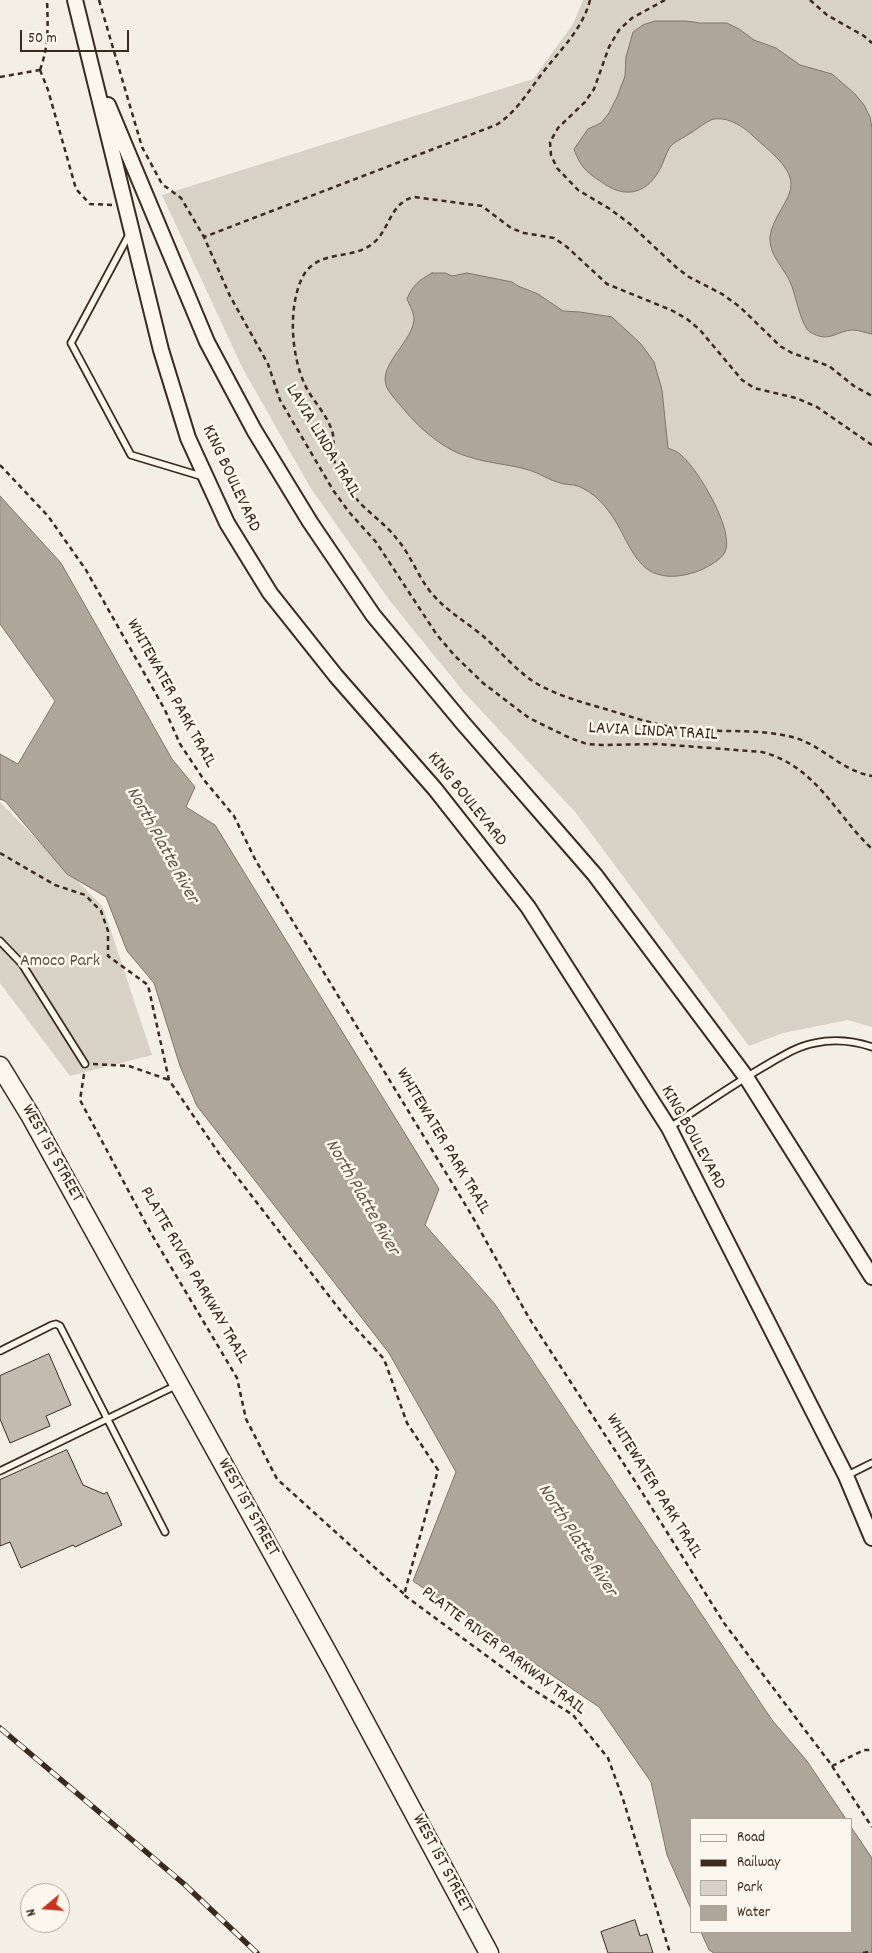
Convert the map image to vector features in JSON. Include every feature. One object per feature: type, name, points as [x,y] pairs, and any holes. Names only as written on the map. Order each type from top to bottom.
[{"type":"main road","name":"WEST 1ST STREET","points":[[0,1066],[35,1124],[336,1668],[489,1953]]},
{"type":"street","name":"KING BOULEVARD","points":[[75,0],[93,67],[160,350],[188,438],[227,523],[270,593],[336,676],[435,789],[528,907],[668,1128],[846,1476],[872,1538]]},
{"type":"street","name":"KING BOULEVARD","points":[[93,67],[207,342],[254,430],[310,522],[373,615],[462,722],[595,875],[746,1077],[872,1277]]},
{"type":"lane","points":[[131,231],[71,343],[131,455],[206,478]]},
{"type":"lane","points":[[0,941],[22,964],[85,1064]]},
{"type":"lane","points":[[668,1128],[746,1077],[797,1048],[836,1040],[872,1047]]},
{"type":"lane","points":[[0,1351],[52,1325],[60,1326],[165,1532]]},
{"type":"lane","points":[[0,1471],[179,1384]]},
{"type":"lane","points":[[846,1476],[872,1463]]},
{"type":"path","points":[[47,0],[48,44],[40,70],[48,90],[76,189],[90,204],[125,205]]},
{"type":"path","points":[[99,0],[142,147],[162,184],[181,198],[204,237],[503,121],[518,106],[578,29],[590,0]]},
{"type":"path","points":[[666,0],[640,13],[620,30],[610,47],[594,89],[585,102],[558,128],[550,142],[551,154],[556,168],[578,190],[610,209],[630,224],[666,260],[682,272],[722,294],[740,307],[780,346],[792,353],[829,366],[854,386],[872,396]]},
{"type":"path","points":[[810,0],[827,15],[864,36],[872,43]]},
{"type":"path","points":[[0,78],[40,70]]},
{"type":"path","points":[[872,445],[817,406],[796,398],[754,388],[742,380],[700,330],[679,314],[607,284],[567,247],[554,238],[524,233],[512,228],[482,206],[414,198],[407,199],[395,209],[373,244],[357,251],[317,262],[307,270],[298,290],[293,336],[297,362],[305,387],[331,427],[334,436],[334,464],[361,504],[384,524],[402,545],[427,587],[443,606],[479,632],[531,680],[564,696],[618,714],[671,727],[693,730],[768,733],[792,737],[811,746],[841,765],[872,776]]},
{"type":"path","name":"LAVIA LINDA TRAIL","points":[[204,237],[230,296],[268,364],[280,400],[333,490],[349,512],[376,542],[437,635],[455,656],[483,683],[529,718],[587,744],[658,744],[762,752],[777,756],[804,773],[822,790],[872,849]]},
{"type":"path","name":"WHITEWATER PARK TRAIL","points":[[0,465],[48,516],[86,570],[165,710],[180,744],[204,780],[234,816],[256,861],[471,1214],[529,1318],[724,1623],[832,1766],[872,1828]]},
{"type":"path","name":"PLATTE RIVER PARKWAY TRAIL","points":[[0,853],[55,885],[86,894],[101,911],[108,932],[108,956],[148,985],[169,1080],[220,1155],[343,1314],[384,1359],[407,1423],[438,1470],[404,1595]]},
{"type":"path","points":[[85,1064],[129,1066],[169,1080]]},
{"type":"path","name":"PLATTE RIVER PARKWAY TRAIL","points":[[85,1064],[80,1100],[152,1235],[237,1378],[246,1419],[277,1479],[404,1595],[529,1687],[573,1715],[608,1758],[623,1799],[670,1953]]},
{"type":"path","points":[[832,1766],[864,1750],[872,1750]]},
{"type":"path","points":[[863,1953],[872,1951]]},
{"type":"green space","points":[[583,0],[872,0],[872,1027],[848,1020],[783,1033],[749,1046],[576,813],[463,691],[390,601],[310,487],[243,369],[162,195],[533,79],[573,24]]},
{"type":"green space","name":"Amoco Park","points":[[0,802],[103,907],[152,1055],[70,1076],[0,983]]},
{"type":"water","points":[[655,21],[727,23],[754,40],[776,48],[800,65],[832,74],[855,94],[864,105],[870,117],[872,128],[872,334],[853,330],[823,337],[807,329],[801,317],[791,284],[774,256],[770,244],[774,222],[790,190],[790,177],[782,163],[739,125],[728,120],[711,120],[676,142],[669,149],[656,176],[637,191],[622,192],[614,189],[594,177],[582,166],[574,149],[588,129],[601,123],[609,113],[625,76],[626,57],[633,32],[643,25]]},
{"type":"water","points":[[432,273],[445,273],[452,276],[467,273],[512,282],[538,294],[563,311],[612,317],[641,344],[654,362],[662,390],[668,448],[680,454],[688,462],[705,486],[720,516],[727,542],[725,552],[721,558],[701,570],[679,576],[662,575],[650,571],[637,559],[609,511],[590,492],[578,486],[556,482],[529,470],[466,456],[448,448],[430,436],[414,421],[388,390],[385,377],[392,360],[413,326],[414,317],[407,299],[409,294],[416,284]]},
{"type":"water","name":"North Platte River","points":[[0,496],[61,563],[172,759],[195,787],[186,807],[215,825],[439,1189],[425,1225],[494,1303],[772,1720],[807,1761],[845,1818],[690,1818],[690,1907],[667,1855],[651,1782],[599,1707],[413,1581],[456,1472],[389,1353],[197,1106],[180,1066],[154,983],[127,951],[106,897],[67,874],[5,801],[0,799],[0,754],[18,764],[55,701],[0,624]]},
{"type":"water","points":[[852,1828],[872,1858],[872,1953],[714,1953],[709,1950],[701,1933],[852,1933]]},
{"type":"building","points":[[49,1354],[71,1405],[46,1416],[50,1426],[10,1443],[0,1419],[0,1376]]},
{"type":"building","points":[[67,1450],[83,1485],[104,1494],[107,1492],[122,1525],[75,1547],[73,1545],[21,1568],[10,1542],[0,1546],[0,1480]]},
{"type":"building","points":[[635,1920],[640,1936],[647,1934],[653,1953],[608,1953],[601,1932]]},
{"type":"railway","points":[[0,1728],[184,1884],[257,1953]]}]
